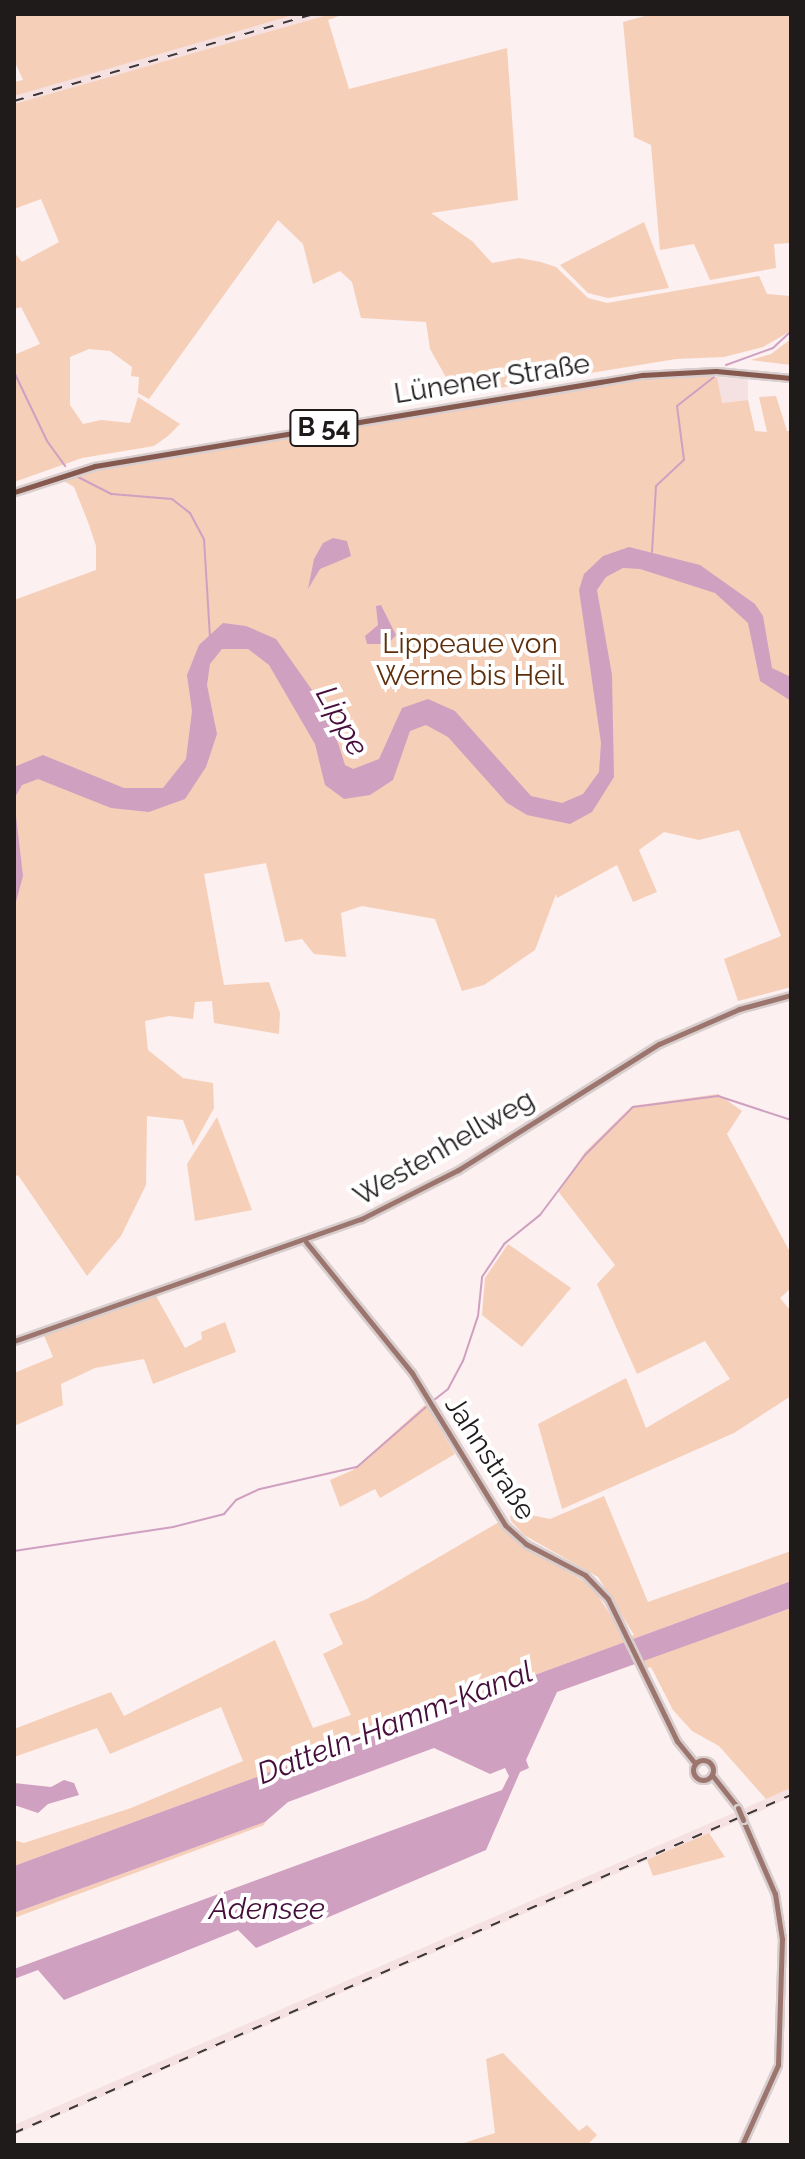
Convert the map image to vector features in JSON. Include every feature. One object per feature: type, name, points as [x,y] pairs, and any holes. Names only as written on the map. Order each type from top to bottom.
[{"type":"main road","name":"Lünener Straße","points":[[14,492],[95,466],[616,379],[698,371],[791,378]]},
{"type":"main road","name":"Westenhellweg","points":[[14,1341],[306,1242],[458,1170],[673,1036],[791,995]]},
{"type":"main road","name":"Jahnstraße","points":[[306,1242],[405,1364],[500,1519],[526,1544],[593,1582],[628,1636],[677,1741],[695,1763]]},
{"type":"main road","points":[[711,1775],[696,1777],[695,1763],[710,1762],[711,1775],[738,1808],[780,1913],[779,2057],[742,2145]]},
{"type":"shaded area","points":[[297,14],[331,14],[14,104],[14,96],[49,84]]},
{"type":"shaded area","points":[[717,377],[748,378],[748,400],[722,403],[719,391],[707,395]]},
{"type":"shaded area","points":[[791,1788],[791,1797],[754,1814],[14,2135],[14,2125]]},
{"type":"green space","points":[[14,14],[297,14],[14,96],[14,82],[23,80],[14,60]]},
{"type":"green space","points":[[331,14],[344,14],[328,20],[349,89],[507,48],[518,200],[431,213],[472,241],[492,263],[519,258],[556,267],[588,298],[607,303],[759,276],[767,294],[791,296],[789,332],[763,347],[724,357],[676,359],[456,395],[430,349],[426,322],[361,318],[352,282],[340,271],[313,284],[303,244],[278,220],[149,399],[138,393],[139,377],[131,376],[132,367],[110,351],[89,349],[70,357],[70,405],[83,424],[101,420],[130,423],[138,397],[180,424],[168,436],[154,446],[82,458],[14,482],[14,355],[40,344],[21,307],[14,309],[14,252],[22,262],[59,242],[41,199],[14,209],[14,104]]},
{"type":"green space","points":[[652,14],[791,14],[791,243],[774,244],[776,268],[710,280],[694,244],[660,250],[651,145],[634,137],[623,22]]},
{"type":"green space","points":[[644,222],[669,288],[608,298],[588,293],[560,265]]},
{"type":"green space","points":[[791,339],[791,365],[751,360],[771,354]]},
{"type":"green space","name":"Lippeaue von Werne bis Heil","points":[[665,375],[717,377],[722,403],[748,400],[755,431],[767,432],[759,397],[776,396],[787,431],[791,431],[791,987],[738,1001],[724,959],[781,936],[739,830],[699,840],[664,832],[639,850],[657,892],[633,902],[617,865],[557,898],[556,894],[535,950],[484,985],[462,991],[435,919],[362,906],[341,913],[346,957],[314,954],[302,939],[285,942],[266,863],[204,874],[224,985],[269,982],[280,1013],[279,1034],[214,1023],[212,1001],[195,1002],[193,1019],[169,1016],[145,1021],[148,1050],[183,1078],[213,1083],[214,1108],[193,1146],[183,1120],[147,1116],[146,1185],[121,1236],[87,1276],[18,1175],[14,1177],[14,600],[96,570],[96,546],[88,522],[74,487],[62,480],[94,469]]},
{"type":"green space","points":[[718,1094],[742,1111],[727,1134],[791,1254],[791,1288],[780,1298],[791,1311],[791,1396],[734,1433],[562,1509],[538,1424],[626,1378],[646,1428],[730,1379],[705,1341],[637,1374],[597,1284],[615,1265],[558,1191],[585,1152],[632,1106]]},
{"type":"green space","points":[[217,1117],[252,1210],[195,1221],[187,1164]]},
{"type":"green space","points":[[508,1244],[571,1288],[522,1347],[482,1315],[485,1278]]},
{"type":"green space","points":[[156,1296],[185,1348],[202,1339],[201,1332],[225,1322],[236,1352],[153,1384],[144,1359],[95,1368],[61,1384],[63,1405],[14,1426],[14,1373],[53,1357],[43,1333]]},
{"type":"green space","points":[[426,1404],[455,1454],[380,1498],[375,1489],[340,1507],[330,1480],[353,1470]]},
{"type":"green space","points":[[604,1496],[648,1602],[791,1551],[791,1581],[14,1866],[14,1840],[24,1843],[131,1808],[243,1761],[221,1707],[110,1754],[97,1728],[14,1757],[14,1729],[111,1692],[124,1716],[275,1640],[313,1728],[351,1715],[323,1654],[343,1644],[329,1614],[367,1599],[499,1522],[517,1542],[592,1586],[625,1638],[634,1635],[598,1577],[524,1535],[511,1521],[510,1516],[521,1513],[550,1519]]},
{"type":"green space","points":[[791,1608],[791,1788],[766,1799],[719,1746],[692,1731],[673,1710],[651,1667],[641,1670],[636,1663]]},
{"type":"green space","points":[[265,1822],[264,1825],[14,1918],[14,1913]]},
{"type":"green space","points":[[709,1833],[725,1857],[653,1876],[647,1860]]},
{"type":"green space","points":[[503,2053],[579,2131],[587,2125],[597,2135],[587,2145],[458,2145],[495,2133],[486,2059]]},
{"type":"water","points":[[333,538],[347,541],[351,556],[320,569],[308,589],[314,559],[323,543]]},
{"type":"water","points":[[629,547],[700,565],[755,604],[763,616],[772,668],[791,677],[791,701],[760,681],[748,623],[715,593],[640,569],[623,568],[606,577],[597,590],[612,675],[614,777],[592,812],[570,824],[527,815],[507,803],[448,737],[426,725],[410,731],[393,780],[370,795],[344,799],[325,785],[315,744],[269,665],[248,649],[222,649],[210,664],[207,685],[217,734],[206,767],[185,799],[149,812],[111,808],[38,779],[22,785],[14,799],[14,767],[43,755],[124,788],[163,788],[186,759],[192,711],[187,675],[199,645],[223,623],[246,626],[276,639],[329,714],[345,765],[353,769],[379,759],[402,708],[428,699],[455,711],[531,796],[562,803],[583,794],[599,772],[601,743],[579,590],[584,574],[603,556]]},
{"type":"water","points":[[381,605],[396,635],[388,644],[367,644],[365,636],[378,625],[376,606]]},
{"type":"water","points":[[14,799],[23,876],[14,909]]},
{"type":"water","name":"Adensee","points":[[791,1581],[791,1608],[557,1692],[526,1760],[529,1768],[520,1772],[486,1850],[256,1948],[238,1930],[64,2000],[38,1970],[14,1979],[14,1969],[502,1790],[509,1776],[505,1768],[490,1774],[434,1748],[288,1802],[265,1822],[14,1913],[14,1866]]},
{"type":"water","points":[[64,1780],[74,1783],[79,1795],[48,1804],[38,1813],[14,1805],[14,1783],[51,1787]]},
{"type":"waterway","points":[[726,365],[773,348],[791,331]]},
{"type":"waterway","points":[[14,372],[47,441],[65,466]]},
{"type":"waterway","points":[[652,552],[656,486],[684,460],[677,406],[714,377]]},
{"type":"waterway","points":[[78,477],[112,494],[172,499],[190,513],[204,539],[210,638]]},
{"type":"waterway","points":[[434,1400],[448,1389],[463,1361],[478,1316],[482,1277],[504,1244],[540,1215],[585,1155],[633,1107],[718,1096],[791,1120]]},
{"type":"waterway","points":[[14,1551],[173,1527],[224,1514],[236,1500],[260,1489],[357,1467],[426,1407]]},
{"type":"railway","points":[[14,101],[314,14]]},
{"type":"railway","points":[[14,2133],[791,1795]]},
{"type":"water label","name":"Lippe","points":[[342,721]]},
{"type":"water label","name":"Datteln-Hamm-Kanal","points":[[395,1723]]}]
